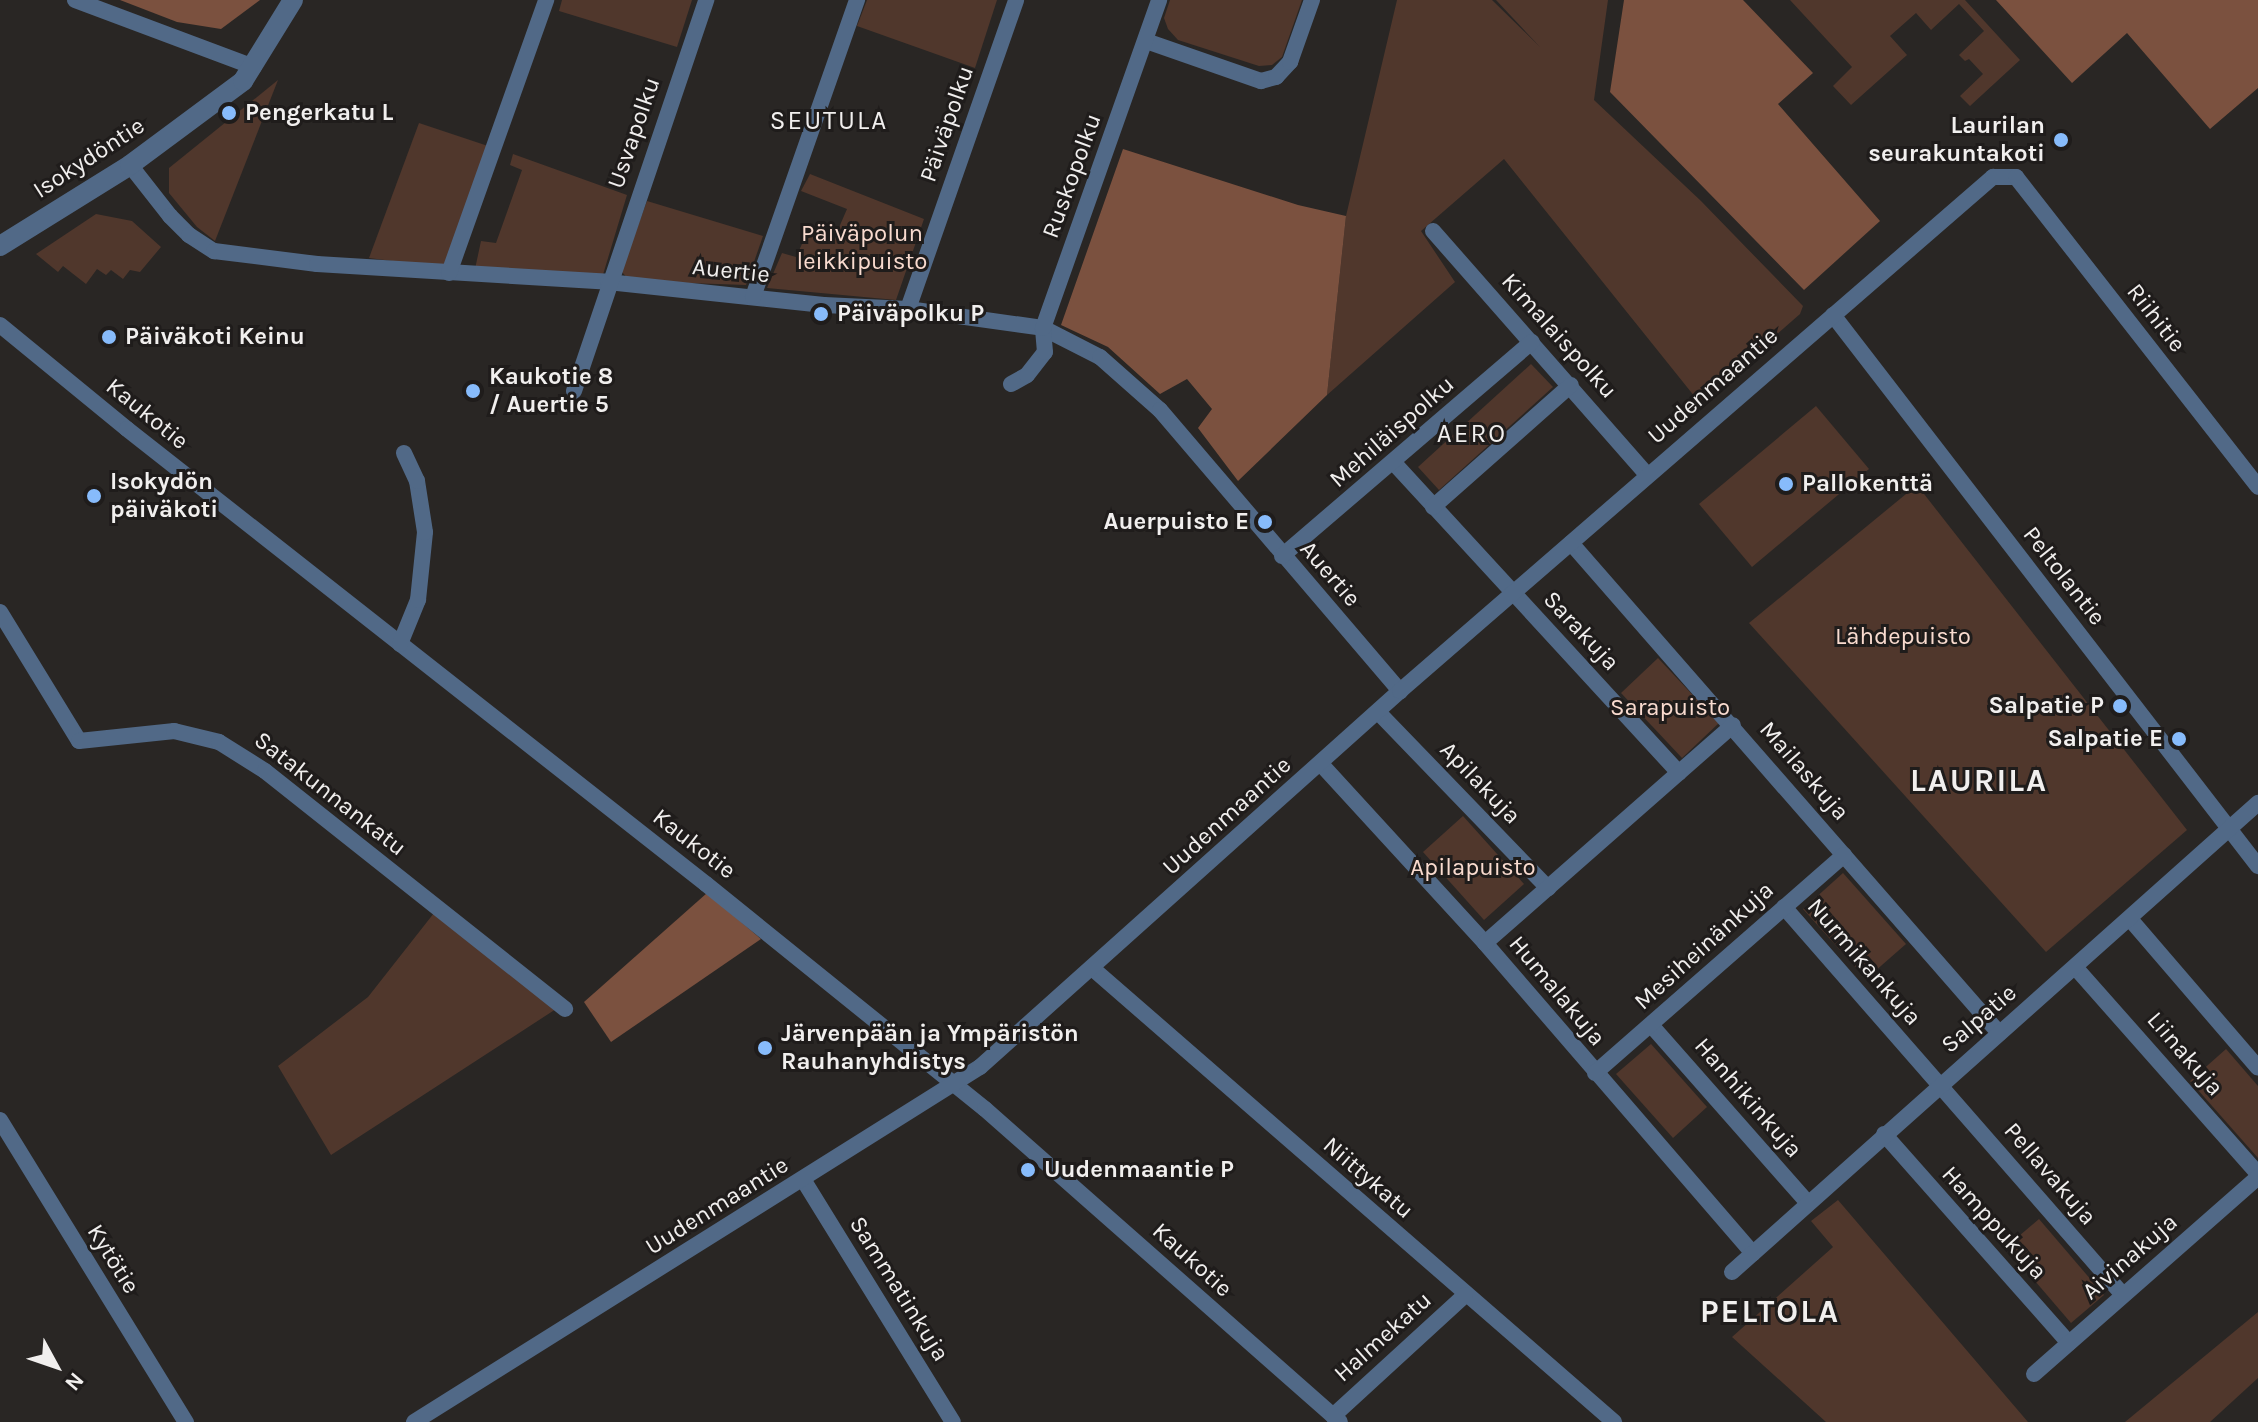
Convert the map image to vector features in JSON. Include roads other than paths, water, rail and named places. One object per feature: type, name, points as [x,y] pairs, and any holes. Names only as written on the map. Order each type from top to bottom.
[{"type":"street","points":[[75,0],[254,67]]},
{"type":"street","name":"Isokydöntie","points":[[0,246],[130,165],[243,81],[293,0]]},
{"type":"street","points":[[449,273],[546,0]]},
{"type":"street","name":"Usvapolku","points":[[574,391],[608,282],[706,0]]},
{"type":"street","points":[[753,297],[857,0]]},
{"type":"street","name":"Päiväpolku","points":[[908,309],[1016,0]]},
{"type":"street","name":"Ruskopolku","points":[[1011,384],[1027,375],[1045,352],[1043,328],[1159,0]]},
{"type":"street","points":[[1146,41],[1261,81],[1276,77],[1290,62],[1312,0]]},
{"type":"street","name":"Auertie","points":[[130,165],[170,216],[189,235],[214,251],[317,264],[608,282],[908,309],[1043,328],[1100,357],[1160,410],[1400,691]]},
{"type":"street","name":"Uudenmaantie","points":[[414,1422],[804,1181],[980,1067],[1400,691],[1993,177],[2016,177]]},
{"type":"street","name":"Riihitie","points":[[2016,177],[2258,487]]},
{"type":"street","name":"Kimalaispolku","points":[[1433,231],[1647,475]]},
{"type":"street","name":"Peltolantie","points":[[1833,315],[2258,866]]},
{"type":"street","name":"Kaukotie","points":[[0,325],[985,1109],[1336,1419]]},
{"type":"street","name":"Mehiläispolku","points":[[1282,556],[1532,342]]},
{"type":"street","points":[[1433,507],[1571,385]]},
{"type":"street","points":[[400,644],[418,600],[425,532],[417,481],[404,453]]},
{"type":"street","name":"Sarakuja","points":[[1394,463],[1679,773]]},
{"type":"street","name":"Mailaskuja","points":[[1571,543],[1999,1033]]},
{"type":"street","name":"Satakunnankatu","points":[[0,612],[79,741],[165,731],[219,742],[265,771],[565,1009]]},
{"type":"street","name":"Apilakuja","points":[[1378,712],[1548,888]]},
{"type":"street","points":[[1485,943],[1733,725]]},
{"type":"street","name":"Humalakuja","points":[[1321,764],[1485,943],[1753,1253]]},
{"type":"street","name":"Salpatie","points":[[1732,1272],[2258,803]]},
{"type":"street","name":"Mesiheinänkuja","points":[[1595,1073],[1844,855]]},
{"type":"street","name":"Nurmikankuja","points":[[1784,907],[1940,1085]]},
{"type":"street","points":[[2130,919],[2258,1068]]},
{"type":"street","name":"Liinakuja","points":[[2075,967],[2258,1176]]},
{"type":"street","name":"Niittykatu","points":[[1092,968],[1614,1422]]},
{"type":"street","name":"Hanhikinkuja","points":[[1651,1025],[1808,1203]]},
{"type":"street","name":"Pellavakuja","points":[[1940,1085],[2123,1295]]},
{"type":"street","name":"Kytötie","points":[[0,1120],[186,1422]]},
{"type":"street","name":"Hamppukuja","points":[[1884,1134],[2069,1343]]},
{"type":"street","name":"Aivinakuja","points":[[2034,1374],[2258,1176]]},
{"type":"street","name":"Sammatinkuja","points":[[804,1181],[953,1422]]},
{"type":"street","name":"Halmekatu","points":[[1336,1419],[1465,1295]]},
{"type":"place","name":"Pengerkatu L","points":[[229,113]]},
{"type":"place","name":"Laurilan seurakuntakoti","points":[[2061,140]]},
{"type":"place","name":"Päiväpolku P","points":[[821,314]]},
{"type":"place","name":"Päiväkoti Keinu","points":[[109,337]]},
{"type":"place","name":"Kaukotie 8 / Auertie 5","points":[[473,391]]},
{"type":"place","name":"Pallokenttä","points":[[1786,484]]},
{"type":"place","name":"Isokydön päiväkoti","points":[[94,496]]},
{"type":"place","name":"Auerpuisto E","points":[[1265,522]]},
{"type":"place","name":"Salpatie P","points":[[2120,706]]},
{"type":"place","name":"Salpatie E","points":[[2179,739]]},
{"type":"place","name":"Järvenpään ja Ympäristön Rauhanyhdistys","points":[[765,1048]]},
{"type":"place","name":"Uudenmaantie P","points":[[1028,1170]]},
{"type":"district","name":"SEUTULA","points":[[829,121]]},
{"type":"district","name":"AERO","points":[[1472,434]]},
{"type":"district","name":"LAURILA","points":[[1979,781]]},
{"type":"district","name":"PELTOLA","points":[[1770,1312]]},
{"type":"park label","name":"Päiväpolun leikkipuisto","points":[[862,248]]},
{"type":"park label","name":"Lähdepuisto","points":[[1903,637]]},
{"type":"park label","name":"Sarapuisto","points":[[1670,708]]},
{"type":"park label","name":"Apilapuisto","points":[[1473,868]]}]
